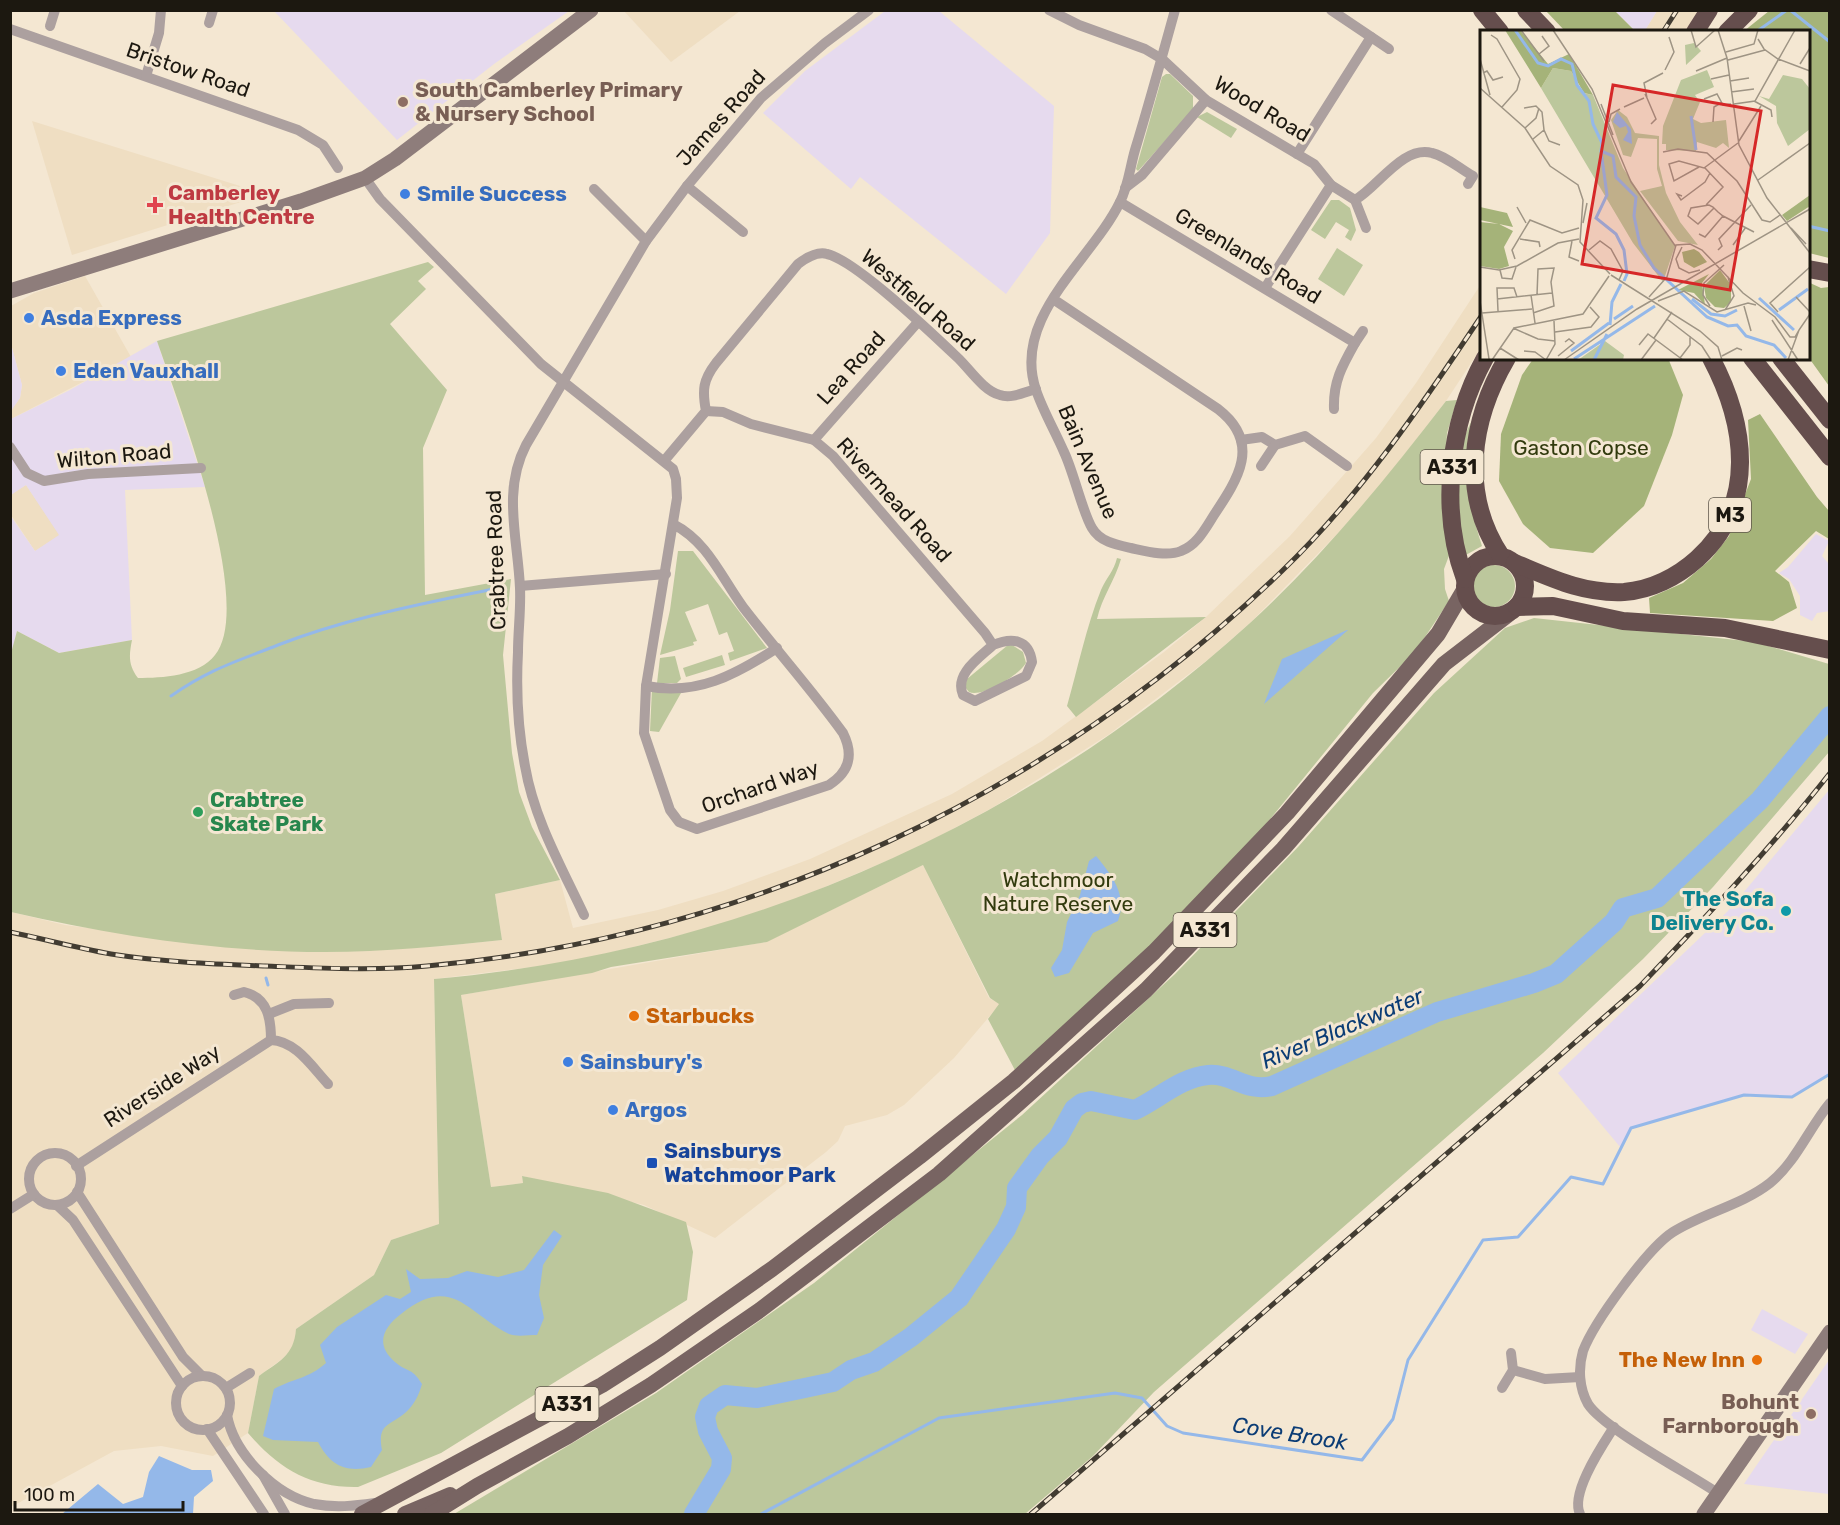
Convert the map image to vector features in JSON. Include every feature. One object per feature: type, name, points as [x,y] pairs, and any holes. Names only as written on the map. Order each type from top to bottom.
[{"type":"highway","points":[[1472,10],[1485,30]]},
{"type":"highway","points":[[1482,10],[1498,30]]},
{"type":"highway","points":[[1515,10],[1530,30]]},
{"type":"highway","points":[[1526,10],[1544,30]]},
{"type":"highway","points":[[1696,30],[1709,10]]},
{"type":"highway","points":[[1729,30],[1749,10]]},
{"type":"highway","points":[[1810,269],[1830,273]]},
{"type":"highway","name":"A331","points":[[1465,585],[1453,524],[1453,462],[1459,426],[1471,388],[1484,360]]},
{"type":"highway","name":"A331","points":[[1506,360],[1482,413],[1474,455],[1478,503],[1487,533],[1508,560]]},
{"type":"highway","name":"M3","points":[[1508,560],[1573,587],[1626,592],[1666,580],[1684,570],[1704,553],[1718,537],[1730,514],[1738,490],[1742,456],[1733,407],[1712,360]]},
{"type":"highway","points":[[1754,360],[1830,458]]},
{"type":"highway","points":[[1783,360],[1830,420]]},
{"type":"highway","points":[[1513,610],[1522,600],[1526,585],[1520,569],[1508,560],[1479,560],[1465,585],[1470,604],[1484,615],[1492,617],[1513,610],[1553,606],[1623,621],[1725,628],[1827,649]]},
{"type":"main road","points":[[10,291],[300,201],[365,178],[395,159],[591,10]]},
{"type":"main road","name":"A331","points":[[362,1515],[602,1385],[660,1348],[772,1269],[1006,1088],[1154,952],[1255,848],[1385,700],[1447,622],[1465,585]]},
{"type":"main road","name":"A331","points":[[432,1515],[477,1486],[568,1436],[660,1378],[760,1310],[939,1174],[1146,990],[1283,849],[1444,664],[1513,610]]},
{"type":"main road","points":[[1704,1515],[1830,1332]]},
{"type":"main road","name":"A331","points":[[405,1515],[427,1503],[477,1486]]},
{"type":"street","points":[[50,26],[55,10]]},
{"type":"street","points":[[146,76],[159,33],[161,10]]},
{"type":"street","points":[[209,23],[213,10]]},
{"type":"street","name":"James Road","points":[[563,383],[646,241],[687,186],[761,98],[825,43],[869,10]]},
{"type":"street","name":"Wood Road","points":[[1049,10],[1080,25],[1145,49],[1162,59],[1206,100],[1314,164],[1331,185],[1355,200]]},
{"type":"street","name":"Bain Avenue","points":[[1175,10],[1120,202],[1042,318],[1033,343],[1032,367],[1036,389],[1072,471],[1092,529],[1114,545],[1154,552],[1180,552],[1196,541],[1240,473],[1243,457],[1241,440]]},
{"type":"street","points":[[1331,10],[1389,49]]},
{"type":"street","name":"Bristow Road","points":[[10,29],[298,130],[323,145],[338,168]]},
{"type":"street","points":[[1297,154],[1371,37]]},
{"type":"street","points":[[1125,188],[1142,176],[1206,100]]},
{"type":"street","points":[[1367,231],[1355,200],[1370,190],[1408,156],[1418,153],[1438,155],[1474,180]]},
{"type":"street","points":[[365,178],[380,199],[541,364],[563,383]]},
{"type":"street","points":[[1265,288],[1331,185]]},
{"type":"street","name":"James Road","points":[[687,186],[742,232]]},
{"type":"street","points":[[594,189],[646,241]]},
{"type":"street","name":"Greenlands Road","points":[[1120,202],[1355,343]]},
{"type":"street","name":"Westfield Road","points":[[706,411],[702,390],[706,376],[798,264],[807,257],[824,253],[838,257],[918,322],[999,395],[1006,397],[1036,389]]},
{"type":"street","points":[[1053,300],[1218,409],[1231,420],[1241,440],[1262,437],[1275,445]]},
{"type":"street","name":"Lea Road","points":[[813,440],[918,322]]},
{"type":"street","points":[[1334,409],[1337,374],[1363,331]]},
{"type":"street","name":"Orchard Way","points":[[563,383],[664,461],[672,469],[676,479],[674,524],[646,686],[644,733],[670,810],[679,822],[697,829],[825,787],[840,778],[847,767],[850,753],[843,733],[743,606],[704,546],[674,524]]},
{"type":"street","name":"Crabtree Road","points":[[563,383],[521,455],[513,482],[512,508],[520,586],[518,654],[524,766],[541,824],[584,915]]},
{"type":"street","points":[[664,461],[706,411]]},
{"type":"street","name":"Rivermead Road","points":[[706,411],[723,412],[751,424],[813,440],[833,456],[993,645]]},
{"type":"street","points":[[1261,466],[1275,445],[1305,436],[1347,465]]},
{"type":"street","name":"Wilton Road","points":[[10,447],[27,473],[44,481],[88,474],[201,468]]},
{"type":"street","points":[[520,586],[666,574]]},
{"type":"street","points":[[1003,640],[1021,641],[1029,648],[1032,662],[1026,676],[975,702],[963,695],[960,681],[964,673],[993,645],[1003,640]]},
{"type":"street","points":[[646,686],[686,690],[744,669],[777,648]]},
{"type":"street","points":[[234,995],[244,992],[260,999],[269,1014],[271,1040],[286,1043],[297,1051],[328,1084]]},
{"type":"street","points":[[269,1014],[294,1004],[329,1003]]},
{"type":"street","name":"Riverside Way","points":[[76,1166],[271,1040]]},
{"type":"street","points":[[1719,1494],[1614,1427],[1589,1404],[1580,1377],[1580,1363],[1588,1340],[1647,1254],[1687,1223],[1771,1182],[1802,1145],[1830,1103]]},
{"type":"street","points":[[60,1153],[76,1166],[81,1176],[77,1192],[64,1203],[49,1204],[34,1194],[29,1179],[32,1167],[38,1159],[47,1154],[60,1153]]},
{"type":"street","points":[[77,1192],[183,1357],[202,1376]]},
{"type":"street","points":[[10,1209],[34,1194]]},
{"type":"street","points":[[57,1205],[73,1220],[182,1386]]},
{"type":"street","points":[[1502,1388],[1513,1370],[1511,1353]]},
{"type":"street","points":[[1513,1370],[1545,1379],[1580,1377]]},
{"type":"street","points":[[226,1388],[250,1372]]},
{"type":"street","points":[[202,1376],[216,1379],[226,1388],[230,1406],[227,1415],[217,1426],[207,1429],[197,1429],[183,1420],[177,1409],[177,1397],[182,1386],[191,1379],[202,1376]]},
{"type":"street","points":[[227,1415],[234,1439],[262,1472],[297,1499],[316,1504],[346,1507],[383,1502]]},
{"type":"street","points":[[1580,1515],[1578,1496],[1594,1460],[1614,1427]]},
{"type":"street","points":[[207,1429],[264,1515]]},
{"type":"street","points":[[262,1472],[285,1515]]},
{"type":"shaded area","name":"South Camberley Primary & Nursery School","points":[[274,11],[569,11],[494,64],[397,140]]},
{"type":"shaded area","points":[[624,11],[740,11],[671,62]]},
{"type":"shaded area","points":[[885,11],[939,11],[1054,106],[1050,233],[1006,294],[860,177],[851,189],[763,113],[805,71]]},
{"type":"shaded area","points":[[1615,11],[1657,11],[1645,30],[1634,30]]},
{"type":"shaded area","points":[[1657,11],[1699,11],[1686,30],[1645,30]]},
{"type":"shaded area","points":[[32,121],[266,194],[72,255]]},
{"type":"shaded area","name":"Eden Vauxhall","points":[[85,276],[131,357],[11,419],[10,411],[20,398],[22,385],[11,344],[11,306],[34,293]]},
{"type":"shaded area","points":[[1480,286],[1480,350],[1446,401],[1384,481],[1338,533],[1252,621],[1210,658],[1108,735],[992,808],[915,849],[801,897],[721,925],[573,962],[434,979],[439,1224],[391,1240],[374,1275],[296,1329],[295,1346],[259,1376],[248,1433],[213,1456],[161,1446],[114,1451],[11,1507],[11,912],[65,925],[246,948],[325,952],[444,946],[502,940],[495,894],[560,880],[573,928],[658,910],[723,891],[810,859],[952,794],[1042,741],[1164,652],[1206,617],[1290,536],[1376,438],[1416,383]]},
{"type":"shaded area","points":[[157,341],[205,487],[125,490],[132,640],[59,653],[17,631],[11,657],[10,515],[35,551],[59,535],[26,485],[11,495],[11,419],[70,390]]},
{"type":"shaded area","points":[[11,344],[22,385],[20,398],[11,411]]},
{"type":"shaded area","points":[[26,485],[60,535],[35,551],[11,515],[10,495]]},
{"type":"shaded area","points":[[1816,534],[1829,541],[1822,556],[1829,564],[1830,611],[1817,613],[1812,621],[1800,615],[1800,596],[1789,579],[1779,573],[1788,567]]},
{"type":"shaded area","points":[[1829,790],[1829,1074],[1792,1097],[1744,1095],[1631,1128],[1621,1148],[1558,1073],[1728,911]]},
{"type":"shaded area","points":[[923,865],[989,998],[1000,1004],[954,1058],[904,1105],[887,1115],[845,1126],[838,1141],[826,1152],[715,1238],[644,1205],[522,1176],[523,1183],[491,1187],[461,995],[766,942]]},
{"type":"shaded area","points":[[1762,1309],[1808,1334],[1795,1354],[1751,1330]]},
{"type":"shaded area","name":"Bohunt Farnborough","points":[[1829,1360],[1829,1494],[1744,1484],[1754,1469]]},
{"type":"green space","points":[[1546,11],[1615,11],[1634,30],[1564,30]]},
{"type":"green space","points":[[1769,11],[1829,11],[1829,258],[1810,253],[1810,30],[1745,30]]},
{"type":"green space","points":[[1170,74],[1193,96],[1193,110],[1138,171],[1136,169],[1162,77]]},
{"type":"green space","points":[[1207,112],[1237,129],[1231,138],[1197,117]]},
{"type":"green space","points":[[1331,200],[1339,200],[1350,208],[1356,230],[1351,241],[1345,237],[1349,230],[1336,222],[1325,239],[1311,230]]},
{"type":"green space","points":[[1337,248],[1363,265],[1344,296],[1318,279]]},
{"type":"green space","points":[[428,262],[434,267],[418,281],[426,289],[390,324],[447,390],[423,448],[425,595],[511,579],[503,655],[512,753],[519,792],[532,827],[560,880],[495,894],[502,940],[392,950],[285,951],[206,946],[128,935],[11,912],[10,657],[17,631],[59,653],[132,640],[130,660],[132,669],[138,678],[169,676],[190,672],[200,667],[215,655],[225,629],[226,593],[220,549],[209,501],[157,341]]},
{"type":"green space","points":[[1810,283],[1821,288],[1829,287],[1829,386],[1810,359]]},
{"type":"green space","name":"Gaston Copse","points":[[1532,360],[1669,360],[1683,395],[1672,435],[1644,506],[1593,553],[1550,548],[1523,524],[1499,481],[1501,434],[1522,375]]},
{"type":"green space","name":"Watchmoor Nature Reserve","points":[[1457,400],[1447,433],[1445,469],[1450,553],[1444,569],[1445,589],[1449,601],[1415,652],[1373,693],[1262,829],[1149,950],[1017,1074],[988,1019],[999,1004],[990,998],[923,865],[767,942],[611,967],[592,973],[461,995],[491,1187],[523,1183],[522,1176],[608,1193],[686,1222],[693,1252],[687,1300],[441,1453],[358,1487],[325,1484],[296,1474],[271,1456],[248,1433],[259,1376],[289,1352],[296,1329],[374,1275],[391,1240],[439,1224],[434,979],[546,965],[657,941],[765,909],[871,868],[973,818],[1070,761],[1163,696],[1250,623],[1303,571],[1353,516],[1446,401]]},
{"type":"green space","points":[[1476,414],[1470,480],[1473,511],[1482,546],[1464,556],[1459,520],[1458,464],[1467,429]]},
{"type":"green space","points":[[1760,414],[1829,511],[1829,539],[1816,531],[1775,571],[1789,582],[1797,608],[1773,621],[1650,613],[1649,598],[1683,583],[1711,559],[1729,536],[1751,479],[1748,420]]},
{"type":"green space","points":[[678,551],[693,551],[767,648],[730,661],[728,653],[734,651],[727,632],[719,635],[708,604],[685,612],[697,641],[693,642],[694,645],[660,655],[670,610]]},
{"type":"green space","points":[[1117,558],[1121,559],[1097,619],[1206,617],[1076,717],[1067,706],[1096,604]]},
{"type":"green space","points":[[1494,565],[1509,571],[1515,586],[1509,601],[1494,607],[1479,601],[1473,586],[1479,571]]},
{"type":"green space","points":[[1534,618],[1755,642],[1829,664],[1829,752],[1713,887],[1643,959],[1543,1053],[1154,1392],[1093,1456],[1025,1514],[454,1514],[656,1393],[814,1283],[1022,1115],[1175,974],[1298,847],[1434,693],[1505,628]]},
{"type":"green space","points":[[1008,645],[1023,652],[1026,663],[1022,668],[991,689],[975,693],[969,692],[965,687],[967,679]]},
{"type":"green space","points":[[722,655],[725,665],[686,677],[683,668]]},
{"type":"green space","points":[[675,656],[681,679],[677,683],[657,683],[660,658]]},
{"type":"green space","points":[[652,689],[681,693],[659,732],[650,731]]},
{"type":"water","points":[[1348,630],[1264,704],[1282,659]]},
{"type":"water","points":[[1096,856],[1113,878],[1120,894],[1121,912],[1118,921],[1093,933],[1069,973],[1055,977],[1051,968],[1062,950],[1067,922],[1080,895],[1089,861]]},
{"type":"water","points":[[554,1230],[562,1236],[543,1265],[539,1295],[544,1318],[537,1335],[509,1334],[470,1308],[447,1297],[433,1297],[419,1302],[390,1324],[384,1336],[385,1349],[395,1362],[412,1372],[422,1384],[411,1407],[383,1430],[382,1450],[371,1467],[353,1469],[339,1465],[333,1462],[318,1442],[273,1440],[263,1436],[274,1389],[313,1372],[326,1363],[320,1345],[337,1327],[386,1295],[400,1299],[411,1292],[406,1269],[420,1279],[448,1278],[467,1271],[498,1277],[524,1270]]},
{"type":"water","points":[[159,1456],[192,1470],[211,1470],[213,1481],[194,1497],[193,1514],[62,1514],[98,1484],[123,1504],[143,1497],[149,1472]]},
{"type":"waterway","points":[[1759,30],[1787,10]]},
{"type":"waterway","points":[[1790,10],[1830,42]]},
{"type":"waterway","points":[[1810,226],[1830,231]]},
{"type":"waterway","points":[[171,696],[223,667],[305,635],[389,612],[503,587]]},
{"type":"waterway","name":"River Blackwater","points":[[694,1514],[721,1469],[722,1458],[708,1431],[705,1417],[709,1406],[725,1395],[757,1398],[833,1382],[851,1370],[874,1362],[911,1337],[959,1298],[1006,1229],[1016,1207],[1017,1188],[1040,1156],[1058,1138],[1074,1109],[1082,1103],[1091,1101],[1135,1110],[1180,1084],[1208,1075],[1225,1077],[1254,1087],[1272,1086],[1437,1012],[1534,983],[1556,974],[1614,922],[1623,908],[1657,898],[1760,800],[1830,716]]},
{"type":"waterway","points":[[266,978],[268,985]]},
{"type":"waterway","name":"Cove Brook","points":[[761,1514],[939,1418],[1115,1393],[1142,1398],[1167,1426],[1183,1433],[1362,1460],[1393,1419],[1408,1360],[1483,1240],[1518,1237],[1571,1177],[1603,1184],[1631,1128],[1744,1095],[1792,1097],[1830,1074]]},
{"type":"railway","points":[[1664,30],[1677,10]]},
{"type":"railway","points":[[10,932],[111,954],[168,961],[346,969],[427,966],[547,950],[664,924],[778,887],[888,842],[994,787],[1096,723],[1192,651],[1282,571],[1338,512],[1389,449],[1480,318]]},
{"type":"railway","points":[[1031,1514],[1640,986],[1714,908],[1830,773]]},
{"type":"place","name":"South Camberley Primary & Nursery School","points":[[403,102]]},
{"type":"place","name":"Smile Success","points":[[405,194]]},
{"type":"place","name":"Camberley Health Centre","points":[[155,205]]},
{"type":"place","name":"Asda Express","points":[[29,318]]},
{"type":"place","name":"Eden Vauxhall","points":[[61,371]]},
{"type":"place","name":"Crabtree Skate Park","points":[[198,812]]},
{"type":"place","name":"The Sofa Delivery Co.","points":[[1786,911]]},
{"type":"place","name":"Starbucks","points":[[634,1016]]},
{"type":"place","name":"Sainsbury's","points":[[568,1062]]},
{"type":"place","name":"Argos","points":[[613,1110]]},
{"type":"place","name":"Sainsburys Watchmoor Park","points":[[652,1163]]},
{"type":"place","name":"The New Inn","points":[[1757,1360]]},
{"type":"place","name":"Bohunt Farnborough","points":[[1811,1414]]}]
